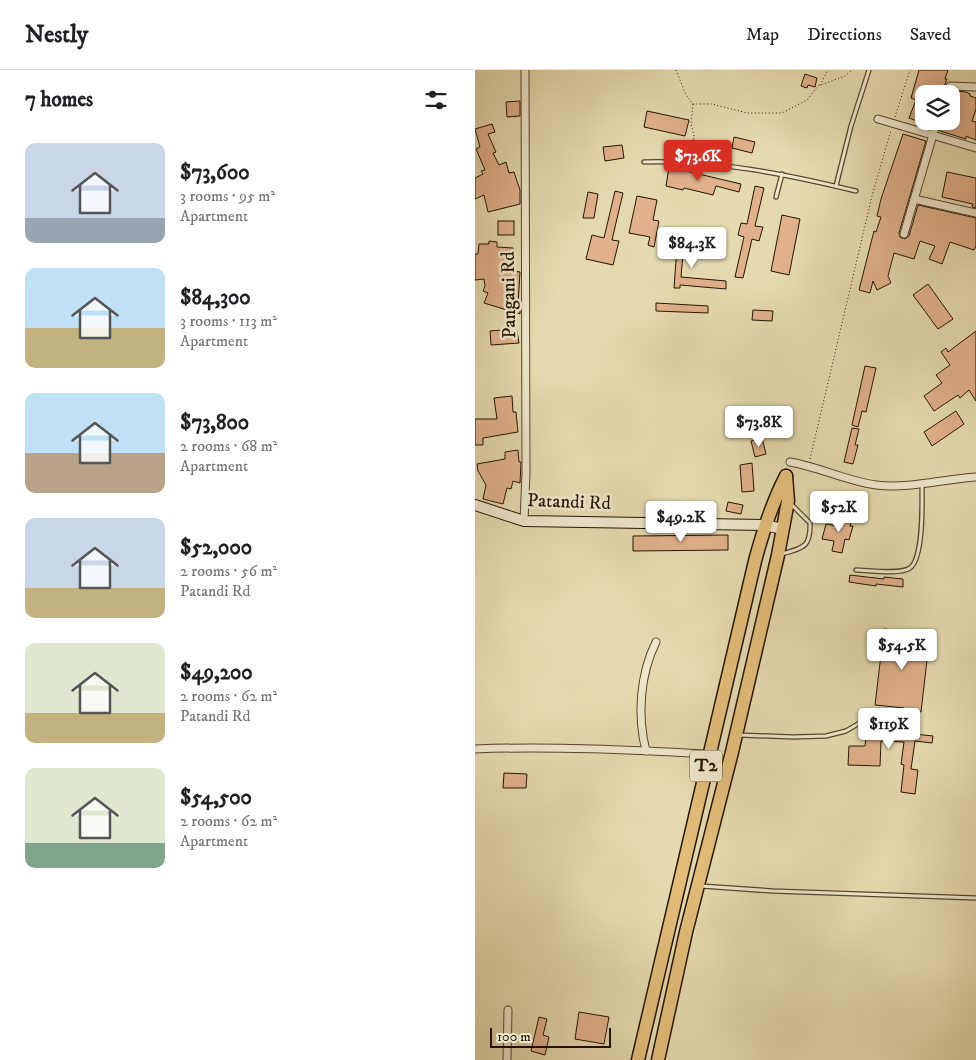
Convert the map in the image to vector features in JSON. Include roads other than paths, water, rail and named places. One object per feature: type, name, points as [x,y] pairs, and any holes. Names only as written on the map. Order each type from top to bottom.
[{"type":"highway","name":"T2","points":[[638,1060],[709,754],[765,525],[786,476],[787,501],[778,556],[736,734],[686,932],[658,1060]]},
{"type":"highway","points":[[683,872],[699,881]]},
{"type":"highway","points":[[669,930],[686,932]]},
{"type":"street","name":"Pangani Rd","points":[[525,70],[525,521]]},
{"type":"street","points":[[960,86],[976,87]]},
{"type":"street","points":[[878,119],[976,148]]},
{"type":"street","points":[[904,234],[934,130]]},
{"type":"street","points":[[914,198],[976,213]]},
{"type":"street","points":[[790,462],[809,465],[874,485],[891,486],[976,477]]},
{"type":"street","name":"Patandi Rd","points":[[475,504],[525,521],[765,525],[783,529]]},
{"type":"street","points":[[646,750],[641,730],[642,689],[651,652],[656,642]]},
{"type":"street","points":[[475,749],[531,747],[646,750],[709,754]]},
{"type":"street","points":[[507,1060],[508,1010]]},
{"type":"lane","points":[[836,186],[851,126],[869,70]]},
{"type":"lane","points":[[644,162],[673,161],[754,169],[856,191]]},
{"type":"lane","points":[[776,197],[782,174]]},
{"type":"lane","points":[[855,570],[887,572],[903,570],[913,564],[918,552],[921,531],[922,483]]},
{"type":"lane","points":[[778,556],[803,548],[810,529],[810,523],[787,501]]},
{"type":"lane","points":[[736,734],[793,737],[826,736],[846,730],[873,715],[899,712]]},
{"type":"lane","points":[[699,881],[773,891],[976,898]]}]
